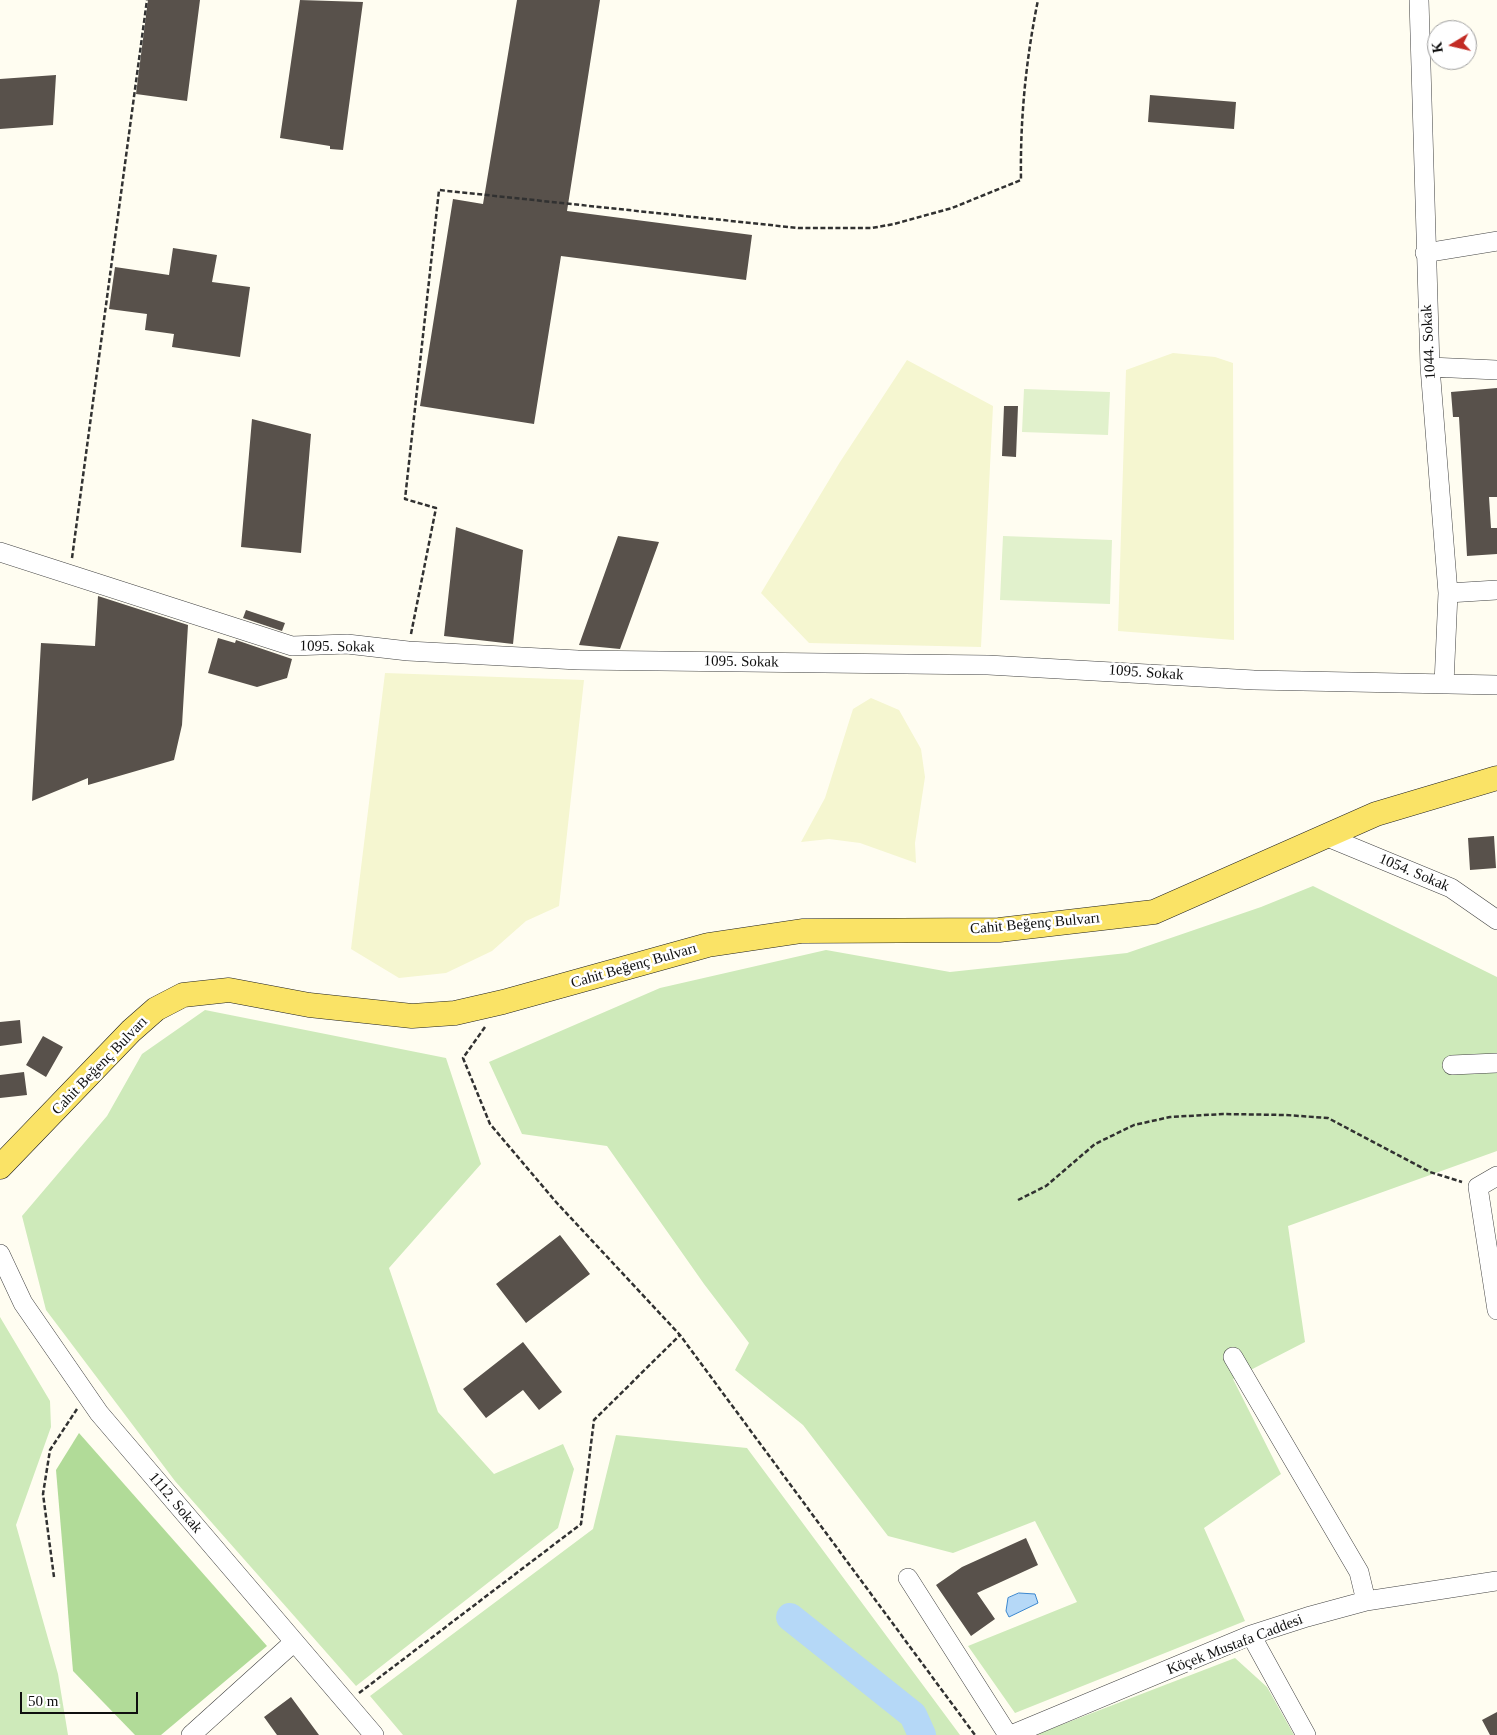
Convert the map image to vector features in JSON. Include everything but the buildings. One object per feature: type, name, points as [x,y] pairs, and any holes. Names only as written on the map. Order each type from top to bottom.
[{"type":"main road","name":"Cahit Beğenç Bulvarı","points":[[0,1167],[131,1031],[156,1009],[183,995],[230,990],[309,1005],[412,1016],[455,1013],[503,1002],[708,945],[802,931],[999,930],[1154,912],[1376,814],[1497,778]]},
{"type":"main road","name":"Cahit Beğenç Bulvarı","points":[[1325,836],[1441,804],[1497,793]]},
{"type":"street","name":"1044. Sokak","points":[[1419,0],[1425,253],[1430,367],[1448,593],[1444,684]]},
{"type":"street","points":[[1425,253],[1497,241]]},
{"type":"street","points":[[1430,367],[1497,370]]},
{"type":"street","name":"1095. Sokak","points":[[0,552],[267,640],[292,646],[346,644],[408,651],[578,660],[988,665],[1254,680],[1497,685]]},
{"type":"street","points":[[1448,593],[1497,590]]},
{"type":"street","name":"1054. Sokak","points":[[1325,836],[1452,888],[1497,920]]},
{"type":"street","points":[[1452,1065],[1497,1064]]},
{"type":"street","points":[[1497,1176],[1478,1187],[1497,1310]]},
{"type":"street","name":"1112. Sokak","points":[[0,1254],[23,1302],[99,1413],[374,1735]]},
{"type":"street","points":[[1233,1358],[1359,1572],[1366,1601]]},
{"type":"street","points":[[908,1578],[1009,1735]]},
{"type":"street","name":"Köçek Mustafa Caddesi","points":[[1009,1735],[1251,1635],[1366,1601],[1497,1581]]},
{"type":"street","points":[[1251,1635],[1306,1735]]},
{"type":"street","points":[[191,1735],[294,1642]]},
{"type":"path","points":[[70,574],[147,0]]},
{"type":"path","points":[[408,651],[436,508],[405,499],[439,190],[798,228],[872,228],[952,208],[1021,180],[1020,138],[1028,57],[1038,0]]},
{"type":"path","points":[[486,1026],[463,1058],[490,1124],[556,1202],[680,1335],[975,1735]]},
{"type":"path","points":[[1018,1200],[1046,1186],[1095,1144],[1134,1124],[1170,1117],[1223,1114],[1328,1118],[1430,1172],[1478,1187]]},
{"type":"path","points":[[346,1703],[581,1524],[594,1420],[680,1335]]},
{"type":"path","points":[[54,1577],[43,1494],[50,1450],[86,1395]]},
{"type":"green space","points":[[1173,353],[1215,357],[1233,363],[1234,640],[1118,631],[1126,370]]},
{"type":"green space","points":[[907,360],[993,406],[981,647],[809,643],[761,593],[840,462]]},
{"type":"green space","points":[[1024,389],[1110,392],[1108,435],[1022,432]]},
{"type":"green space","points":[[1003,536],[1112,540],[1110,604],[1000,600]]},
{"type":"green space","points":[[385,673],[584,680],[559,906],[526,921],[492,951],[446,973],[399,978],[351,949]]},
{"type":"green space","points":[[871,698],[899,710],[921,749],[925,777],[915,843],[916,863],[860,843],[829,839],[801,842],[825,798],[853,709]]},
{"type":"green space","points":[[1313,886],[1497,977],[1497,1151],[1288,1226],[1305,1342],[1233,1379],[1281,1474],[1204,1528],[1245,1621],[1015,1713],[968,1646],[1077,1602],[1035,1521],[953,1553],[888,1536],[803,1425],[735,1370],[749,1343],[704,1284],[607,1146],[522,1134],[489,1062],[660,988],[826,950],[950,972],[1127,953],[1261,907]]},
{"type":"green space","points":[[205,1010],[446,1058],[481,1164],[389,1268],[438,1412],[494,1474],[563,1444],[574,1469],[558,1528],[356,1686],[175,1481],[46,1310],[22,1216],[107,1116],[142,1054]]},
{"type":"green space","points":[[0,1317],[50,1401],[51,1427],[16,1525],[58,1674],[68,1735],[0,1735]]},
{"type":"green space","points":[[79,1433],[267,1646],[161,1735],[135,1735],[73,1671],[56,1470]]},
{"type":"green space","points":[[616,1435],[747,1448],[960,1735],[403,1735],[370,1696],[593,1529]]},
{"type":"green space","points":[[1235,1658],[1267,1687],[1294,1735],[1035,1735]]},
{"type":"water","points":[[1019,1593],[1035,1594],[1038,1603],[1009,1617],[1006,1611],[1008,1598]]},
{"type":"waterway","points":[[790,1617],[913,1715],[922,1735]]}]
